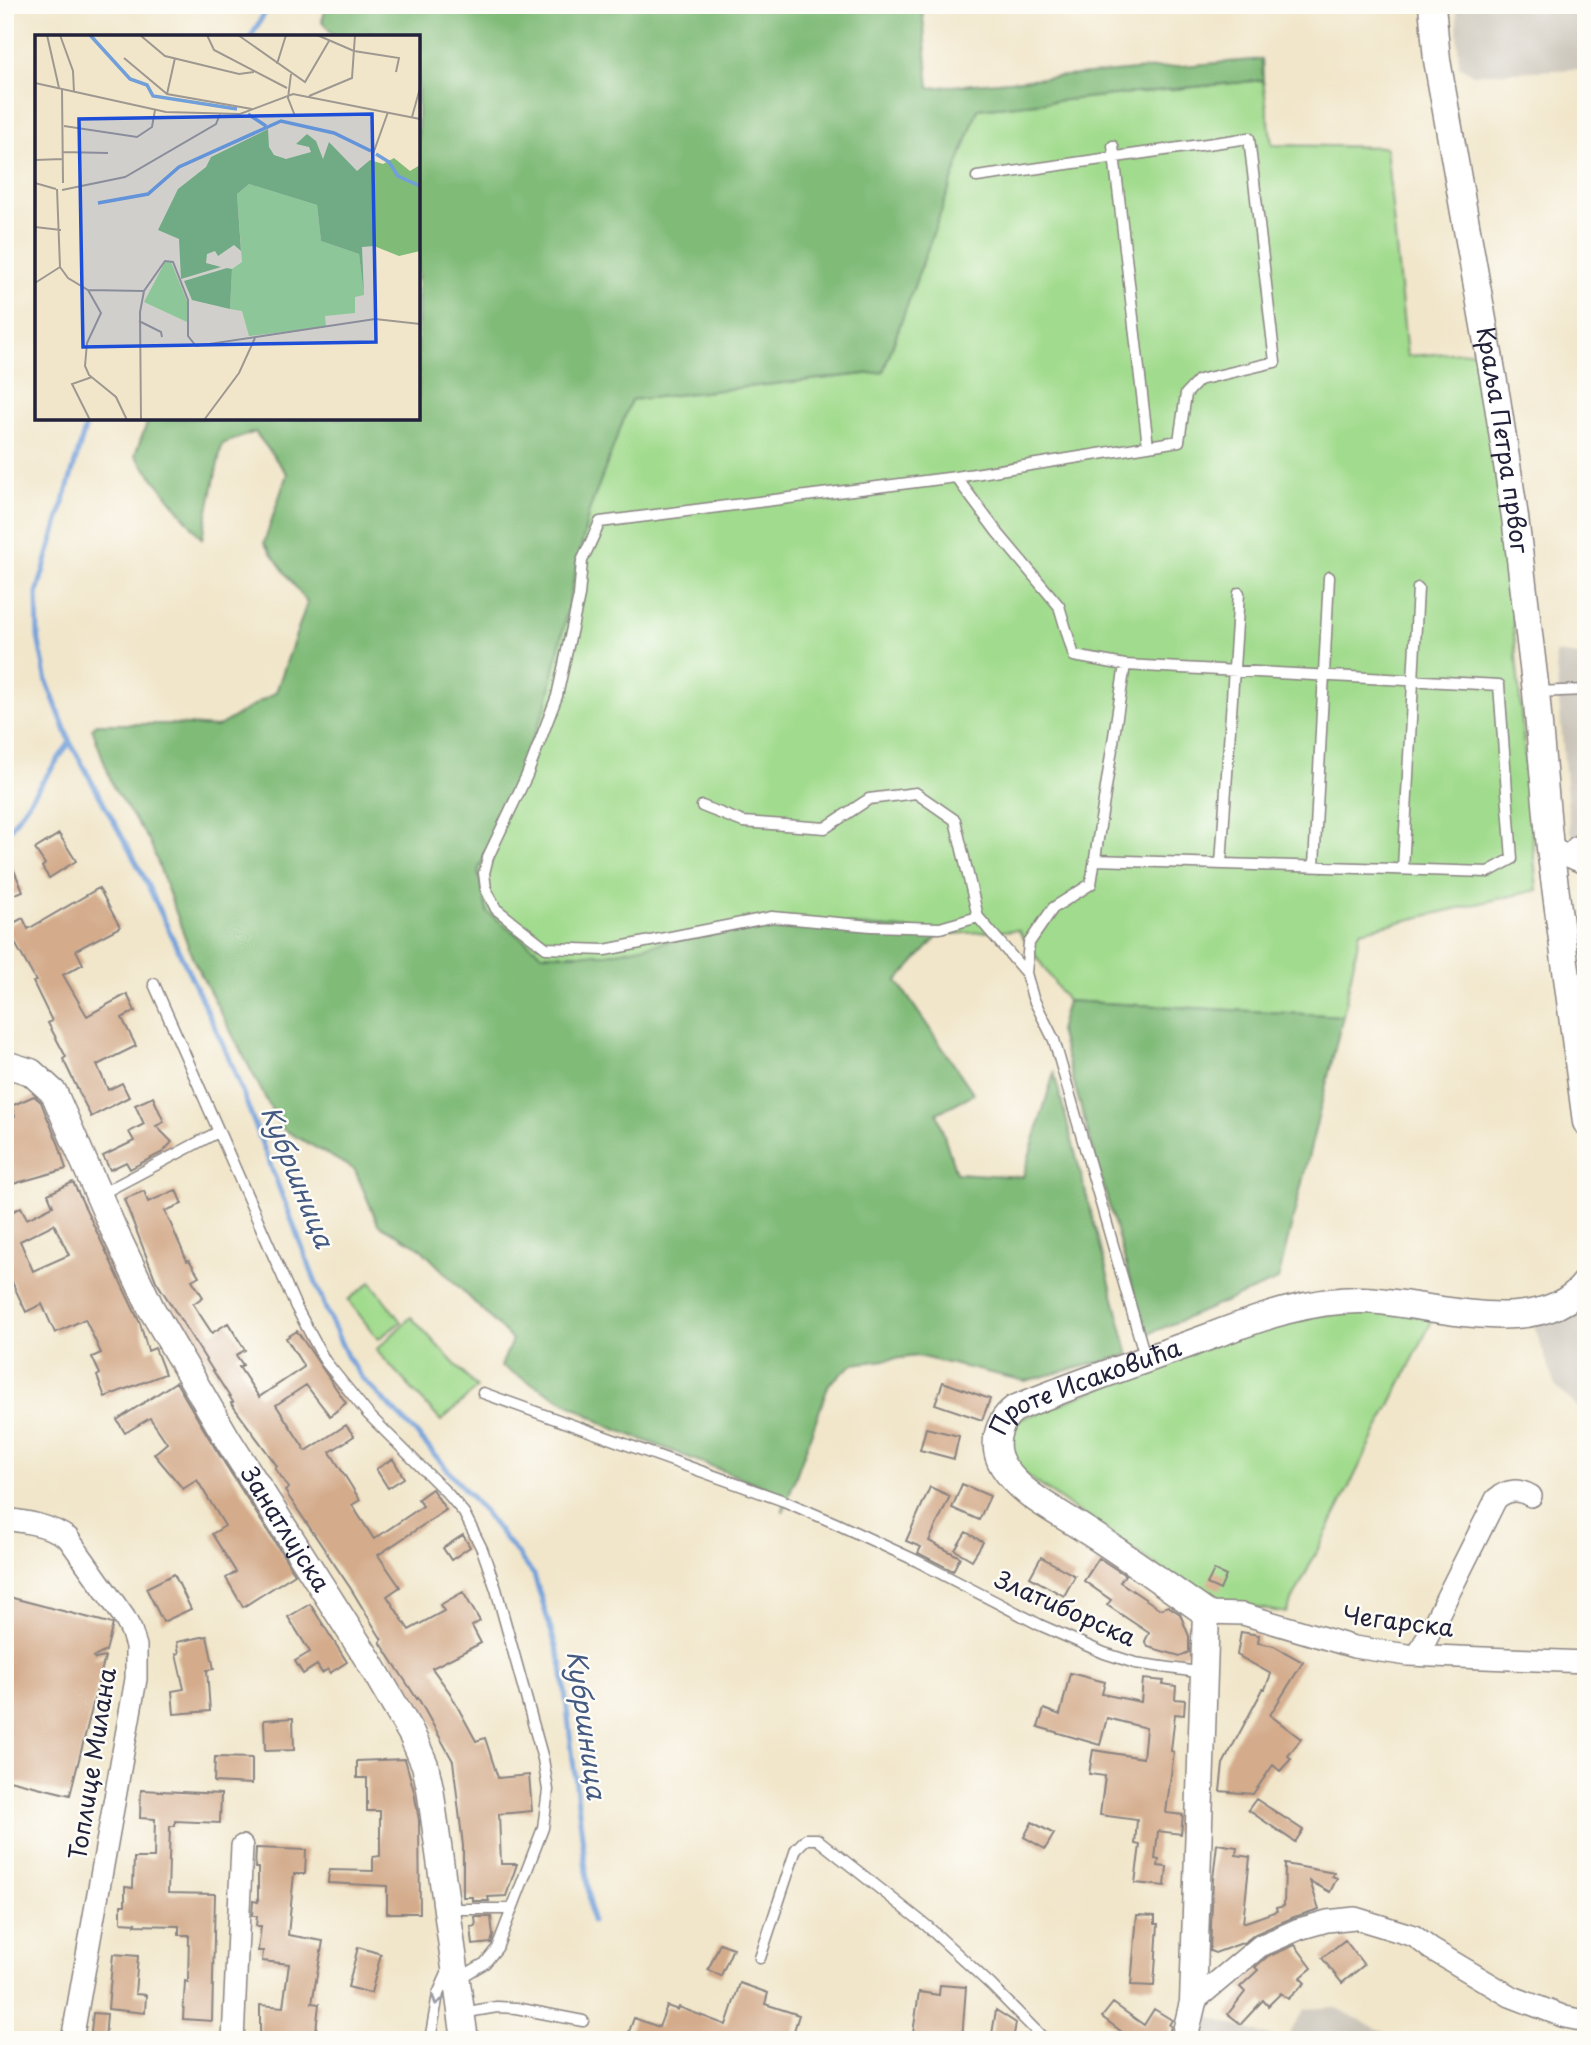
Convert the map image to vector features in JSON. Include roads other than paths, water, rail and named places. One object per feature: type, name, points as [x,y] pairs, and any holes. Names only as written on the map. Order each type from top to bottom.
[{"type":"street","name":"Краља Петра првог","points":[[1432,5],[1439,73],[1507,458],[1556,860]]},
{"type":"street","points":[[1586,864],[1556,860],[1586,1122]]},
{"type":"street","name":"Занатлијска","points":[[5,1064],[31,1072],[54,1093],[159,1322],[228,1440],[369,1661],[412,1735],[425,1765],[430,1788],[465,2040]]},
{"type":"street","name":"Проте Исаковића","points":[[1206,1613],[1022,1489],[1002,1465],[996,1446],[997,1431],[1007,1413],[1279,1312],[1332,1301],[1365,1300],[1485,1315],[1530,1313],[1557,1306],[1580,1290],[1586,1282]]},
{"type":"street","points":[[1418,1655],[1496,1499],[1506,1491],[1521,1490],[1531,1496]]},
{"type":"street","name":"Топлице Милана","points":[[5,1519],[40,1524],[68,1538],[124,1617],[136,1646],[136,1679],[72,2040]]},
{"type":"street","points":[[1184,2040],[1193,2002],[1206,1613]]},
{"type":"street","name":"Чегарска","points":[[1206,1613],[1243,1614],[1354,1647],[1418,1655],[1586,1662]]},
{"type":"street","points":[[233,2040],[242,1846]]},
{"type":"street","points":[[1193,2002],[1260,1946],[1309,1926],[1354,1918],[1415,1936],[1431,1949],[1510,1996],[1565,2017],[1586,2021]]},
{"type":"lane","points":[[977,177],[1114,152],[1249,138],[1275,362],[1199,380],[1186,394],[1179,441],[956,477],[600,523],[582,561],[579,596],[557,696],[527,775],[488,857],[484,873],[485,889],[496,909],[546,948],[605,950],[772,917],[872,926],[940,928],[978,917]]},
{"type":"lane","points":[[1114,152],[1148,446]]},
{"type":"lane","points":[[956,477],[997,532],[1059,606],[1073,656],[1125,665],[1499,685],[1512,859],[1488,872],[1095,860]]},
{"type":"lane","points":[[1314,866],[1329,577]]},
{"type":"lane","points":[[1403,869],[1418,588]]},
{"type":"lane","points":[[1221,864],[1239,593]]},
{"type":"lane","points":[[1125,665],[1091,884],[1053,908],[1029,943],[1027,973],[1033,998],[1054,1040],[1146,1360]]},
{"type":"lane","points":[[1536,692],[1586,690]]},
{"type":"lane","points":[[702,806],[743,822],[825,828],[869,799],[916,793],[956,820],[978,917],[1027,973]]},
{"type":"lane","points":[[1556,860],[1573,843],[1586,835]]},
{"type":"lane","points":[[154,984],[296,1307],[325,1361],[368,1414],[464,1513],[482,1549],[496,1589],[544,1759],[548,1790],[543,1828],[512,1909],[492,1956],[485,1963],[454,1971],[438,1994],[430,2040]]},
{"type":"lane","points":[[99,1195],[218,1132]]},
{"type":"lane","name":"Златиборска","points":[[483,1394],[783,1501],[916,1561],[1040,1625],[1104,1653],[1135,1663],[1204,1673]]},
{"type":"lane","points":[[760,1958],[796,1849],[806,1839],[817,1839],[927,1926],[1045,2040]]},
{"type":"lane","points":[[447,1909],[512,1909]]},
{"type":"lane","points":[[461,2013],[497,2007],[516,2008],[583,2021]]},
{"type":"waterway","name":"Кубршница","points":[[252,35],[269,5]]},
{"type":"waterway","name":"Кубршница","points":[[87,420],[37,593],[38,637],[47,682],[70,742],[142,873],[228,1055],[327,1312],[347,1356],[362,1378],[416,1433],[479,1506],[534,1575],[562,1666],[592,1921]]},
{"type":"waterway","points":[[5,836],[70,742]]}]
